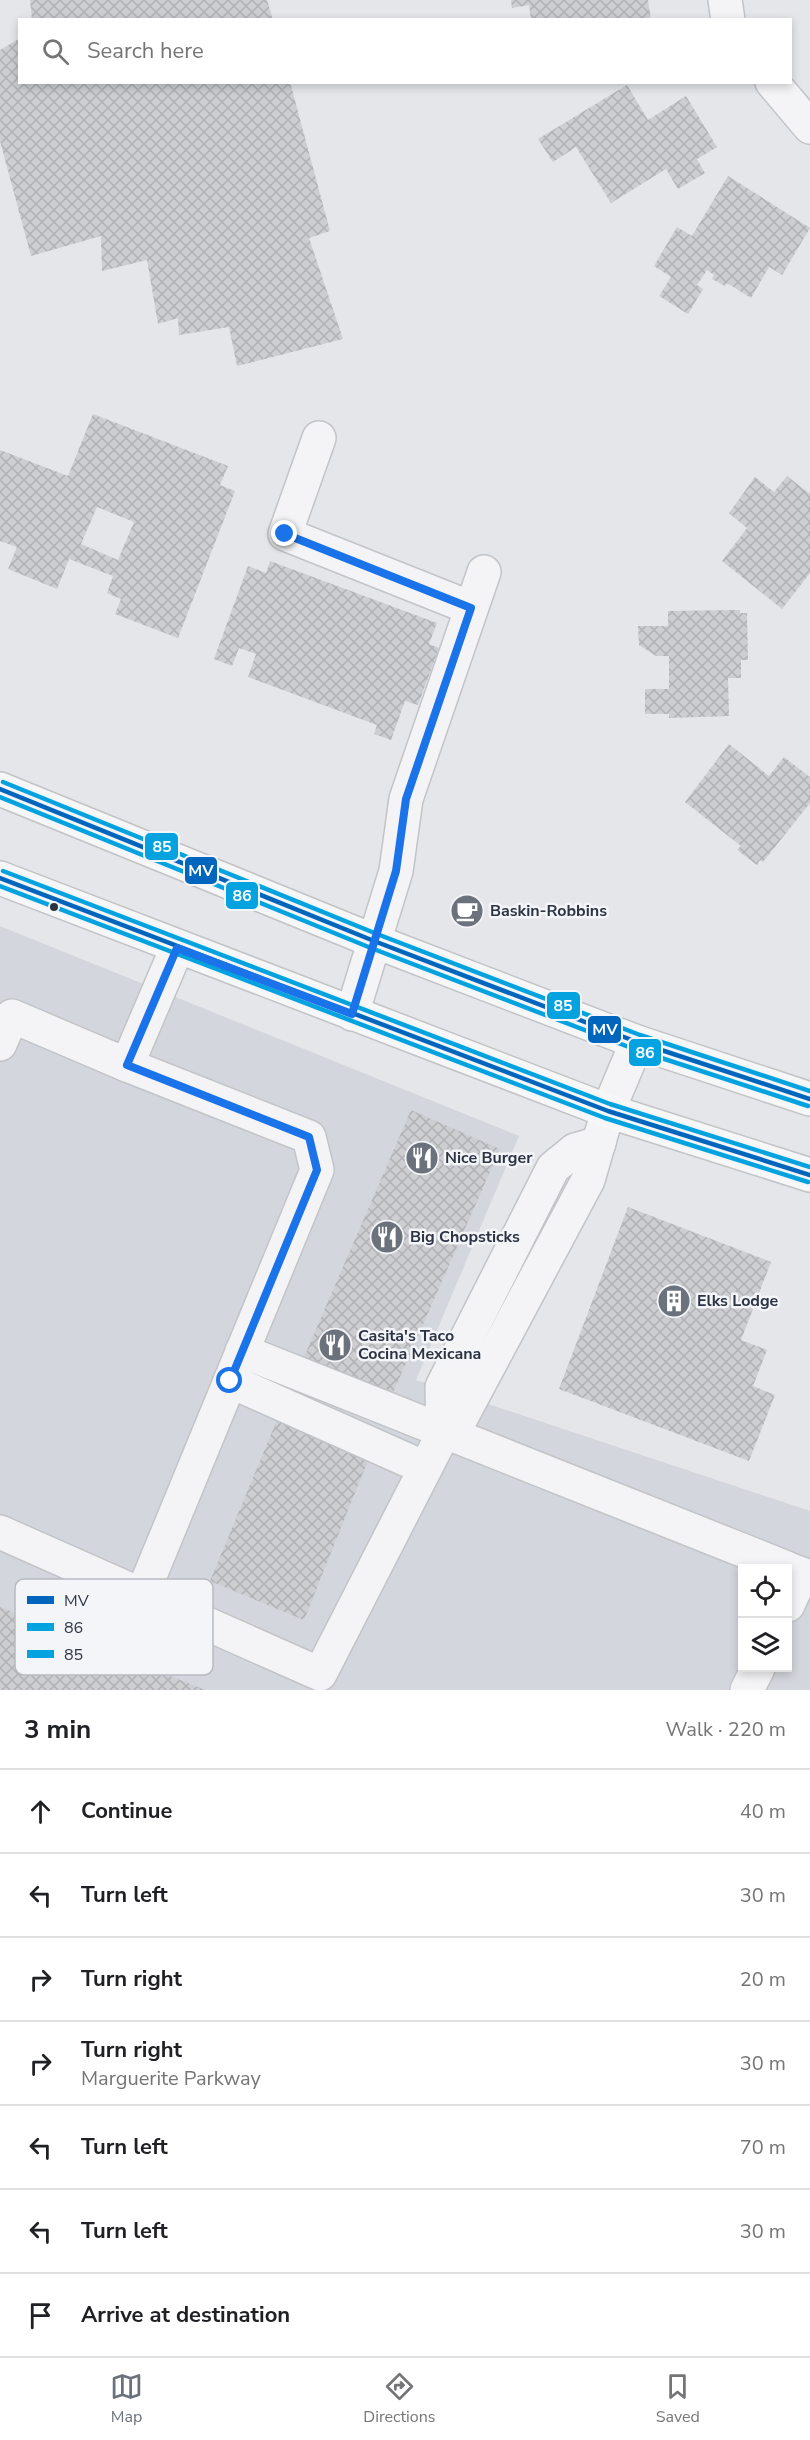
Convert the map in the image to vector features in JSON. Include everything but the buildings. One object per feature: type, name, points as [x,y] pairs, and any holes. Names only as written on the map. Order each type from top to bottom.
[{"type":"main road","points":[[0,789],[374,941],[637,1042],[810,1099]]},
{"type":"main road","points":[[0,878],[177,948],[608,1111],[810,1176]]},
{"type":"street","points":[[725,0],[728,18]]},
{"type":"street","points":[[774,84],[810,127]]},
{"type":"street","points":[[319,438],[285,534],[471,608]]},
{"type":"street","points":[[352,1014],[396,871],[406,799],[484,572]]},
{"type":"street","points":[[127,1065],[177,948]]},
{"type":"street","points":[[0,1044],[12,1016],[127,1065],[309,1137],[317,1170],[149,1579]]},
{"type":"street","points":[[213,1630],[317,1682],[443,1434],[442,1387],[553,1168],[575,1150],[598,1143],[608,1111],[637,1042]]},
{"type":"street","points":[[242,1351],[443,1434],[774,1564]]},
{"type":"street","points":[[230,1381],[425,1468]]},
{"type":"street","points":[[0,1532],[106,1579]]},
{"type":"street","points":[[792,1571],[802,1574],[792,1596]]},
{"type":"street","points":[[747,1690],[756,1672]]},
{"type":"shaded area","points":[[0,926],[519,1136],[416,1380],[810,1511],[810,1690],[0,1690]]},
{"type":"transit line","name":"85","points":[[3,782],[377,934],[640,1035],[810,1091]]},
{"type":"transit line","name":"MV","points":[[0,789],[374,941],[637,1042],[810,1099]]},
{"type":"transit line","name":"86","points":[[0,797],[371,948],[634,1049],[808,1106]]},
{"type":"transit line","name":"85","points":[[3,871],[610,1104],[810,1167]]},
{"type":"transit line","name":"MV","points":[[0,878],[608,1111],[810,1175]]},
{"type":"transit line","name":"86","points":[[0,886],[605,1118],[808,1182]]},
{"type":"place","name":"Baskin-Robbins","points":[[467,911]]},
{"type":"place","name":"Nice Burger","points":[[422,1158]]},
{"type":"place","name":"Big Chopsticks","points":[[387,1237]]},
{"type":"place","name":"Elks Lodge","points":[[674,1301]]},
{"type":"place","name":"Casita's Taco Cocina Mexicana","points":[[335,1345]]},
{"type":"route","points":[[230,1381],[317,1170],[309,1137],[127,1065],[177,948],[352,1014],[396,871],[406,799],[471,608],[285,534]]}]
